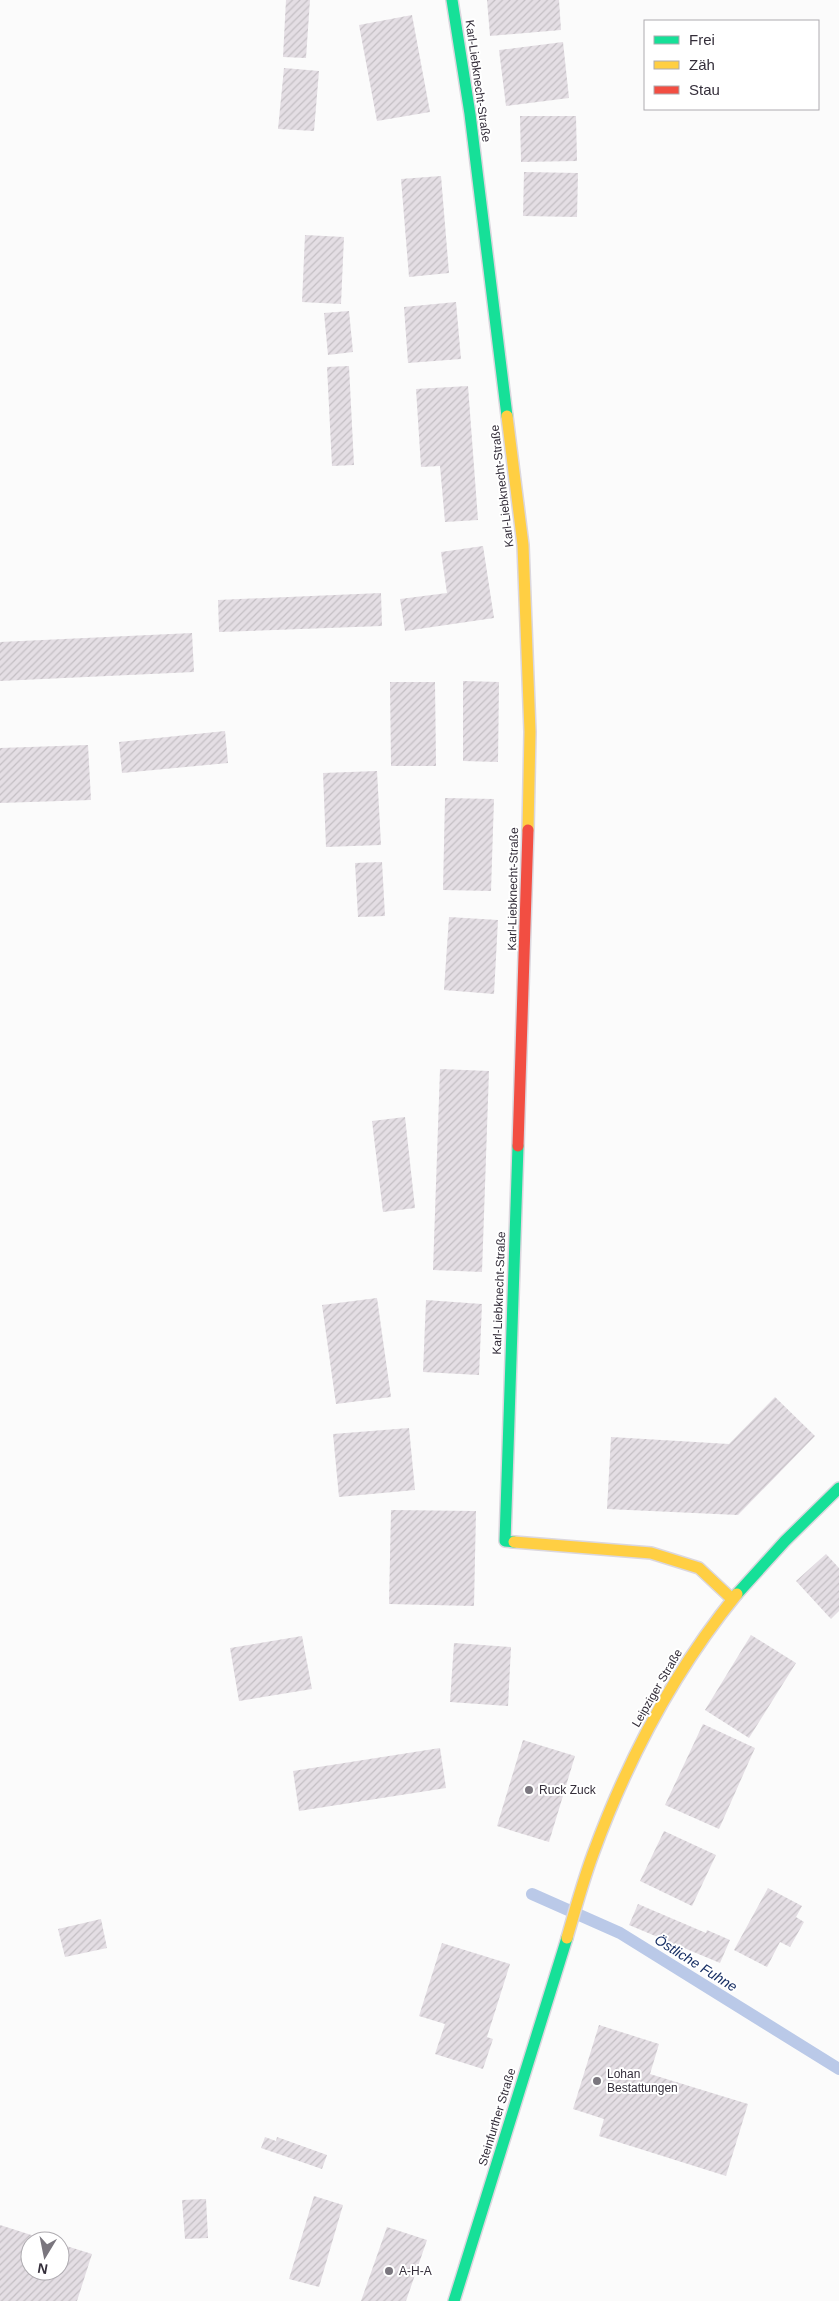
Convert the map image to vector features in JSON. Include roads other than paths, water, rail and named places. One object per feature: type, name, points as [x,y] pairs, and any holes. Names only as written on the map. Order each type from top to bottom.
[{"type":"street","name":"Karl-Liebknecht-Straße","points":[[452,0],[471,123],[523,545],[528,653],[530,732],[526,918],[505,1541],[651,1553],[699,1568],[732,1599]]},
{"type":"street","name":"Leipziger Straße","points":[[565,1942],[606,1820],[642,1743],[670,1690],[700,1642],[732,1599],[796,1528],[839,1488]]},
{"type":"street","name":"Steinfurther Straße","points":[[454,2301],[565,1942]]},
{"type":"waterway","name":"Östliche Fuhne","points":[[532,1894],[620,1933],[839,2069]]},
{"type":"place","name":"Ruck Zuck","points":[[529,1790]]},
{"type":"place","name":"Lohan Bestattungen","points":[[597,2081]]},
{"type":"place","name":"A-H-A","points":[[389,2271]]}]
